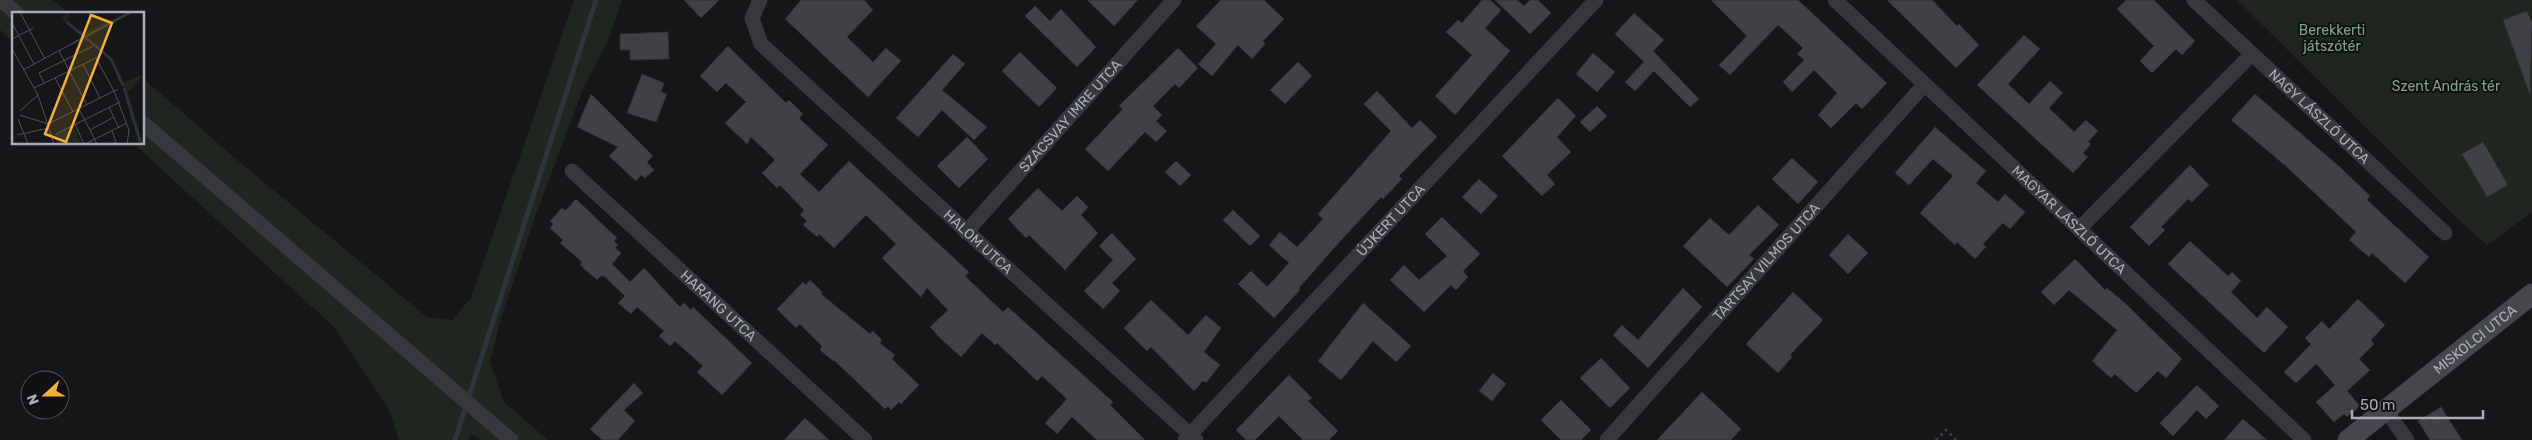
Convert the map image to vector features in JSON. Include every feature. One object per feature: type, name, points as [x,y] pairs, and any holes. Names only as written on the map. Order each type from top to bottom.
[{"type":"main road","name":"MISKOLCI UTCA","points":[[2348,440],[2532,294]]},
{"type":"street","points":[[1,0],[15,12]]},
{"type":"street","name":"HALOM UTCA","points":[[760,0],[752,18],[761,44],[1190,438]]},
{"type":"street","name":"SZACSVAY IMRE UTCA","points":[[966,232],[1174,0]]},
{"type":"street","name":"ÚJKERT UTCA","points":[[1190,438],[1596,0]]},
{"type":"street","name":"MAGYAR LÁSZLÓ UTCA","points":[[1835,0],[2304,440]]},
{"type":"street","name":"NAGY LÁSZLÓ UTCA","points":[[2194,0],[2445,233]]},
{"type":"street","points":[[2079,228],[2252,54]]},
{"type":"street","name":"TARTSAY VILMOS UTCA","points":[[1607,440],[1924,85]]},
{"type":"street","points":[[145,125],[454,393],[511,440]]},
{"type":"street","name":"HARANG UTCA","points":[[572,171],[864,440]]},
{"type":"street","points":[[2385,409],[2407,440]]},
{"type":"path","points":[[1936,440],[1946,430],[1956,440]]},
{"type":"green space","points":[[0,0],[53,0],[67,12],[12,12],[12,40],[0,30]]},
{"type":"green space","points":[[574,0],[622,0],[608,41],[583,89],[534,220],[501,318],[490,362],[504,402],[548,440],[481,440],[471,434],[469,440],[399,440],[389,410],[334,327],[135,145],[145,145],[145,80],[236,159],[427,317],[452,320],[471,298]]},
{"type":"green space","name":"Szent András tér","points":[[2237,0],[2532,0],[2532,212],[2487,245],[2464,225]]},
{"type":"building","points":[[684,0],[719,0],[701,18]]},
{"type":"building","points":[[801,0],[864,0],[873,10],[847,37],[873,62],[886,48],[901,61],[868,97],[785,19]]},
{"type":"building","points":[[1087,0],[1138,0],[1114,26]]},
{"type":"building","points":[[1221,0],[1264,0],[1284,19],[1263,41],[1265,44],[1252,59],[1238,45],[1212,76],[1198,64],[1216,44],[1196,26]]},
{"type":"building","points":[[1482,0],[1490,0],[1501,10],[1485,28],[1510,51],[1455,115],[1435,96],[1472,55],[1446,32],[1458,20],[1462,23]]},
{"type":"building","points":[[1495,0],[1517,0],[1524,6],[1530,0],[1538,0],[1551,13],[1530,34]]},
{"type":"building","points":[[1711,0],[1798,0],[1887,83],[1862,109],[1856,103],[1831,128],[1818,115],[1837,93],[1814,70],[1792,92],[1783,82],[1804,60],[1797,54],[1803,48],[1778,25],[1730,75],[1719,65],[1747,36]]},
{"type":"building","points":[[1887,0],[1932,0],[1979,45],[1956,68]]},
{"type":"building","points":[[2126,0],[2154,0],[2195,41],[2182,55],[2176,49],[2152,73],[2140,61],[2154,46],[2117,9]]},
{"type":"building","points":[[1035,6],[1050,21],[1061,9],[1096,47],[1077,67],[1025,16]]},
{"type":"building","points":[[2527,11],[2532,23],[2530,95],[2503,20]]},
{"type":"building","points":[[1634,13],[1664,40],[1653,51],[1699,99],[1690,107],[1654,71],[1635,91],[1625,82],[1644,62],[1615,34]]},
{"type":"building","points":[[668,32],[669,59],[630,60],[630,50],[620,50],[620,34]]},
{"type":"building","points":[[2024,35],[2040,49],[2008,84],[2029,104],[2050,81],[2063,93],[2049,108],[2074,132],[2086,120],[2098,131],[2088,142],[2091,144],[2083,153],[2088,157],[2073,173],[1977,85]]},
{"type":"building","points":[[728,46],[786,103],[789,100],[803,114],[799,118],[828,145],[800,174],[819,192],[849,161],[969,272],[965,276],[1003,312],[1008,307],[1113,402],[1110,405],[1145,440],[1097,440],[1072,417],[1057,434],[1045,423],[1067,399],[1042,376],[1037,381],[997,343],[995,345],[982,333],[961,357],[930,327],[948,310],[927,288],[921,297],[882,258],[896,244],[866,215],[834,248],[819,234],[817,237],[803,225],[807,221],[800,215],[804,210],[780,185],[777,188],[762,173],[775,160],[751,137],[747,144],[725,123],[746,102],[726,83],[717,92],[700,76]]},
{"type":"building","points":[[1178,48],[1198,68],[1179,88],[1175,84],[1153,106],[1162,115],[1156,121],[1167,131],[1156,142],[1145,132],[1108,171],[1085,149],[1123,109],[1119,106]]},
{"type":"building","points":[[1020,52],[1057,88],[1039,107],[1002,71]]},
{"type":"building","points":[[1593,53],[1615,72],[1597,92],[1576,74]]},
{"type":"building","points":[[953,54],[965,64],[942,90],[987,127],[974,140],[942,110],[918,137],[896,118]]},
{"type":"building","points":[[1298,62],[1312,76],[1285,104],[1270,90]]},
{"type":"building","points":[[642,74],[664,83],[661,92],[667,94],[656,122],[627,113]]},
{"type":"building","points":[[1377,91],[1412,128],[1420,120],[1437,137],[1399,176],[1402,179],[1383,199],[1381,197],[1334,248],[1299,288],[1300,290],[1274,318],[1238,284],[1251,271],[1267,287],[1289,263],[1269,245],[1280,232],[1297,247],[1323,219],[1318,214],[1391,131],[1364,104]]},
{"type":"building","points":[[591,94],[653,156],[647,162],[654,170],[645,178],[641,175],[636,181],[609,156],[618,147],[577,127]]},
{"type":"building","points":[[2255,94],[2341,168],[2370,196],[2367,200],[2429,257],[2405,283],[2372,253],[2369,257],[2349,240],[2356,232],[2287,167],[2231,120]]},
{"type":"building","points":[[1558,98],[1576,116],[1557,137],[1571,152],[1547,175],[1555,184],[1542,196],[1502,156]]},
{"type":"building","points":[[1597,106],[1607,116],[1590,132],[1580,122]]},
{"type":"building","points":[[1935,127],[1986,171],[1976,183],[1998,202],[2005,194],[2025,212],[2010,229],[2003,223],[1983,244],[1986,247],[1975,259],[1957,242],[1955,245],[1920,213],[1953,176],[1933,159],[1909,185],[1895,173]]},
{"type":"building","points":[[967,137],[988,159],[959,188],[937,166]]},
{"type":"building","points":[[2483,142],[2508,185],[2487,197],[2462,154]]},
{"type":"building","points":[[1792,158],[1818,182],[1798,204],[1772,179]]},
{"type":"building","points":[[1176,161],[1191,175],[1180,186],[1165,172]]},
{"type":"building","points":[[2190,165],[2209,185],[2192,202],[2188,199],[2161,227],[2165,230],[2149,246],[2130,227]]},
{"type":"building","points":[[1479,179],[1498,196],[1481,214],[1462,197]]},
{"type":"building","points":[[1038,188],[1062,211],[1077,196],[1088,207],[1081,215],[1098,233],[1065,270],[1029,235],[1026,238],[1008,219]]},
{"type":"building","points":[[576,199],[617,238],[614,241],[618,245],[615,248],[621,253],[612,264],[630,282],[644,268],[680,307],[684,303],[691,310],[693,307],[752,363],[722,395],[697,372],[703,366],[675,341],[670,346],[659,336],[664,331],[637,307],[631,314],[618,303],[625,296],[605,277],[601,276],[597,280],[580,265],[582,262],[560,243],[563,240],[550,228],[553,224],[550,221],[562,208],[565,211]]},
{"type":"building","points":[[1758,205],[1779,225],[1749,255],[1754,259],[1727,287],[1683,246],[1710,218],[1729,235]]},
{"type":"building","points":[[1233,210],[1260,236],[1250,246],[1223,220]]},
{"type":"building","points":[[1442,217],[1480,254],[1463,271],[1468,277],[1456,290],[1451,285],[1424,312],[1390,280],[1404,265],[1419,280],[1447,256],[1425,234]]},
{"type":"building","points":[[1112,233],[1136,259],[1112,283],[1120,291],[1103,309],[1084,291],[1113,260],[1099,246]]},
{"type":"building","points":[[1848,234],[1868,253],[1848,274],[1829,255]]},
{"type":"building","points":[[2190,241],[2228,276],[2232,272],[2241,281],[2231,292],[2257,318],[2267,307],[2288,327],[2264,353],[2168,264]]},
{"type":"building","points":[[2075,259],[2105,290],[2107,288],[2126,304],[2182,359],[2166,378],[2158,371],[2136,393],[2115,374],[2111,378],[2092,361],[2117,330],[2069,290],[2054,305],[2041,292]]},
{"type":"building","points":[[810,280],[823,293],[821,294],[870,334],[873,331],[882,340],[880,343],[895,355],[892,359],[919,385],[901,404],[899,402],[891,410],[888,406],[885,409],[834,360],[820,350],[822,346],[800,324],[796,328],[777,309],[803,282],[806,285]]},
{"type":"building","points":[[1683,288],[1702,307],[1648,368],[1613,335],[1622,325],[1638,340]]},
{"type":"building","points":[[1793,292],[1823,320],[1790,355],[1792,357],[1778,373],[1746,344]]},
{"type":"building","points":[[2358,299],[2385,325],[2371,340],[2374,344],[2359,359],[2370,370],[2347,391],[2360,406],[2347,417],[2344,414],[2334,422],[2316,402],[2335,385],[2316,364],[2296,383],[2284,372],[2311,344],[2305,338],[2322,321],[2329,329]]},
{"type":"building","points":[[1151,300],[1188,335],[1206,315],[1221,328],[1204,352],[1220,365],[1206,383],[1203,381],[1194,391],[1151,347],[1147,351],[1124,328]]},
{"type":"building","points":[[1363,303],[1411,346],[1396,362],[1373,341],[1341,380],[1318,361]]},
{"type":"building","points":[[1601,358],[1630,388],[1610,408],[1580,378]]},
{"type":"building","points":[[1493,373],[1506,384],[1492,401],[1479,391]]},
{"type":"building","points":[[1289,375],[1312,398],[1308,401],[1338,431],[1329,440],[1303,440],[1279,416],[1255,440],[1246,440],[1236,430]]},
{"type":"building","points":[[634,383],[643,393],[624,410],[635,421],[618,440],[602,440],[590,429]]},
{"type":"building","points":[[2197,385],[2219,406],[2206,419],[2197,410],[2173,436],[2160,423]]},
{"type":"building","points":[[1702,392],[1741,429],[1731,440],[1657,440]]},
{"type":"building","points":[[1561,400],[1591,430],[1581,440],[1561,440],[1541,420]]},
{"type":"building","points":[[2441,407],[2462,440],[2430,440],[2418,421]]},
{"type":"building","points":[[805,418],[829,440],[784,440]]},
{"type":"building","points":[[2243,419],[2267,440],[2224,440]]},
{"type":"waterway","points":[[455,440],[596,0]]},
{"type":"park label","name":"Berekkerti játszótér","points":[[2332,38]]}]
